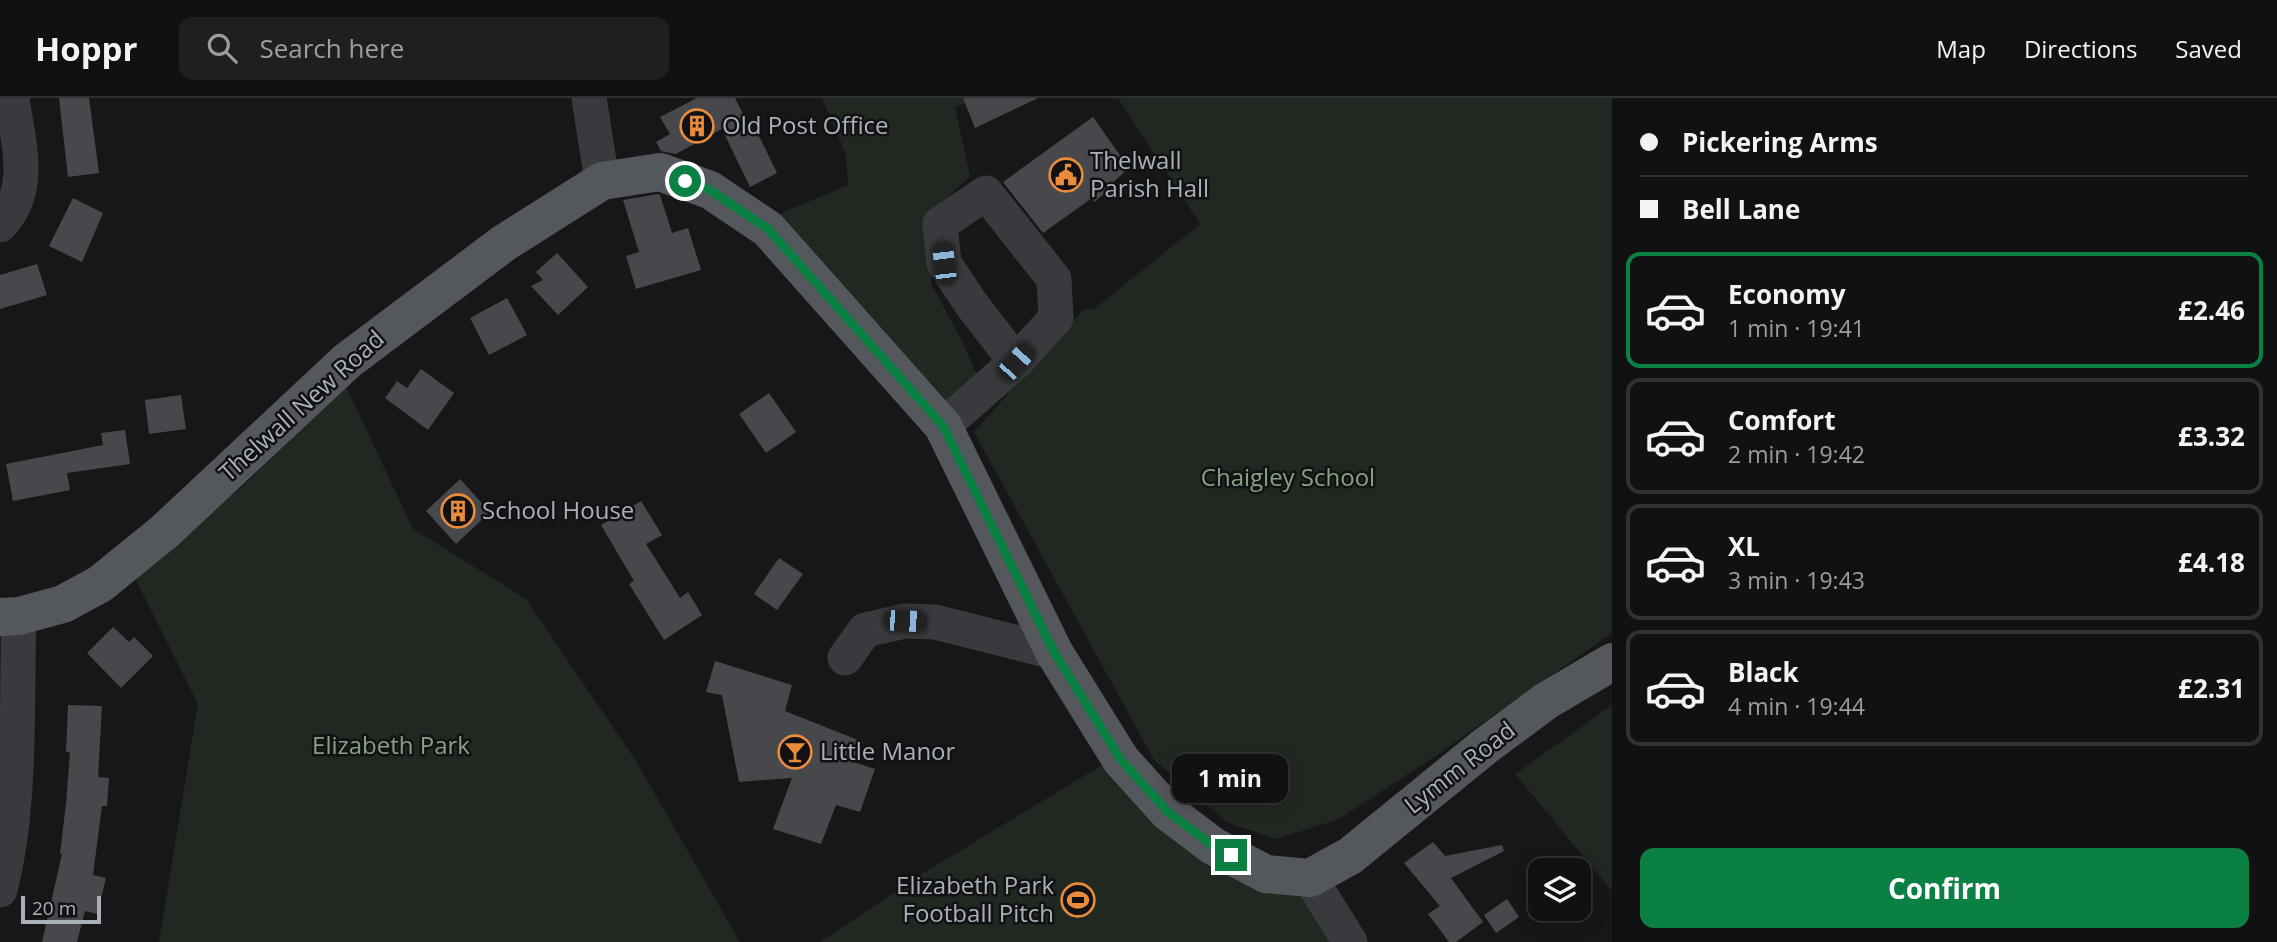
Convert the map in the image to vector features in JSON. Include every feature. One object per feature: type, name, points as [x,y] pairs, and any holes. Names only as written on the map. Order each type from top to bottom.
[{"type":"main road","points":[[602,181],[660,172],[710,190],[768,229],[943,426],[1054,652],[1121,760],[1168,812],[1213,846],[1266,874],[1310,878]]},
{"type":"main road","name":"Thelwall New Road","points":[[9,617],[63,604],[100,584],[164,532],[347,361],[504,243],[602,181]]},
{"type":"main road","name":"Lymm Road","points":[[1310,878],[1350,856],[1546,701],[1612,662]]},
{"type":"street","points":[[0,225],[10,215],[19,194],[23,172],[12,98]]},
{"type":"street","points":[[589,98],[602,181]]},
{"type":"street","points":[[943,426],[1016,362]]},
{"type":"street","points":[[0,890],[8,859],[14,800],[9,617]]},
{"type":"street","points":[[845,658],[865,630],[905,621],[935,622],[1054,652]]},
{"type":"street","points":[[1310,878],[1350,942]]},
{"type":"green space","points":[[822,98],[979,98],[955,107],[970,176],[938,206],[931,283],[976,374],[953,410],[777,215],[848,185],[846,155]]},
{"type":"green space","name":"Chaigley School","points":[[1118,98],[1612,98],[1612,633],[1428,761],[1339,819],[1277,839],[1228,823],[1154,760],[974,432],[1083,310],[1094,309],[1200,224]]},
{"type":"green space","name":"Elizabeth Park","points":[[346,386],[413,529],[526,599],[636,761],[740,942],[159,942],[198,704],[133,574],[242,487]]},
{"type":"green space","points":[[1612,705],[1612,891],[1591,866],[1591,858],[1585,858],[1515,774]]},
{"type":"green space","points":[[1107,762],[1164,827],[1325,884],[1358,942],[820,942],[925,872]]},
{"type":"building","points":[[59,98],[89,98],[99,173],[68,177]]},
{"type":"building","points":[[697,98],[735,98],[752,132],[756,130],[777,173],[750,187],[722,129],[676,154],[661,151],[656,142],[670,134],[660,117]]},
{"type":"building","points":[[963,98],[1038,98],[975,128]]},
{"type":"building","name":"Thelwall Parish Hall","points":[[1093,117],[1129,168],[1112,183],[1115,185],[1094,202],[1092,198],[1043,233],[1003,182]]},
{"type":"building","points":[[658,194],[672,233],[688,228],[701,270],[636,289],[626,256],[639,252],[623,200]]},
{"type":"building","points":[[73,198],[103,213],[82,262],[49,246]]},
{"type":"building","points":[[557,253],[588,287],[558,315],[531,286],[543,280],[536,272]]},
{"type":"building","points":[[37,264],[47,295],[0,309],[0,275]]},
{"type":"building","points":[[507,298],[527,335],[489,355],[470,318]]},
{"type":"building","points":[[421,369],[454,393],[428,430],[385,398],[397,381],[407,388]]},
{"type":"building","points":[[769,393],[796,432],[766,453],[739,414]]},
{"type":"building","points":[[181,395],[186,429],[149,434],[145,400]]},
{"type":"building","points":[[125,430],[130,464],[67,473],[70,490],[13,501],[6,464],[103,445],[101,433]]},
{"type":"building","name":"School House","points":[[460,479],[490,512],[456,544],[426,511]]},
{"type":"building","points":[[641,501],[662,535],[646,544],[680,598],[688,592],[702,615],[664,640],[629,584],[634,581],[601,525]]},
{"type":"building","points":[[779,558],[803,574],[777,610],[754,594]]},
{"type":"building","points":[[113,627],[129,642],[134,637],[153,656],[121,688],[87,653]]},
{"type":"building","name":"Little Manor","points":[[715,661],[792,685],[785,711],[863,742],[853,762],[875,769],[860,812],[836,805],[821,844],[773,829],[792,778],[739,782],[722,695],[706,692]]},
{"type":"building","points":[[68,705],[102,706],[98,777],[109,778],[107,806],[102,806],[93,875],[106,878],[97,914],[85,911],[77,942],[42,942],[62,854],[70,752],[66,752]]},
{"type":"building","points":[[1433,842],[1445,856],[1502,845],[1504,851],[1451,878],[1483,922],[1456,942],[1449,942],[1428,914],[1440,906],[1404,863]]},
{"type":"building","points":[[1507,899],[1519,917],[1496,933],[1484,915]]},
{"type":"place","name":"Old Post Office","points":[[697,126]]},
{"type":"place","name":"Thelwall Parish Hall","points":[[1066,175]]},
{"type":"place","name":"School House","points":[[458,511]]},
{"type":"place","name":"Little Manor","points":[[795,752]]},
{"type":"place","name":"Elizabeth Park Football Pitch","points":[[1078,900]]},
{"type":"route","points":[[685,181],[710,190],[768,229],[943,426],[1054,652],[1121,760],[1168,812],[1213,846],[1231,855]]}]
